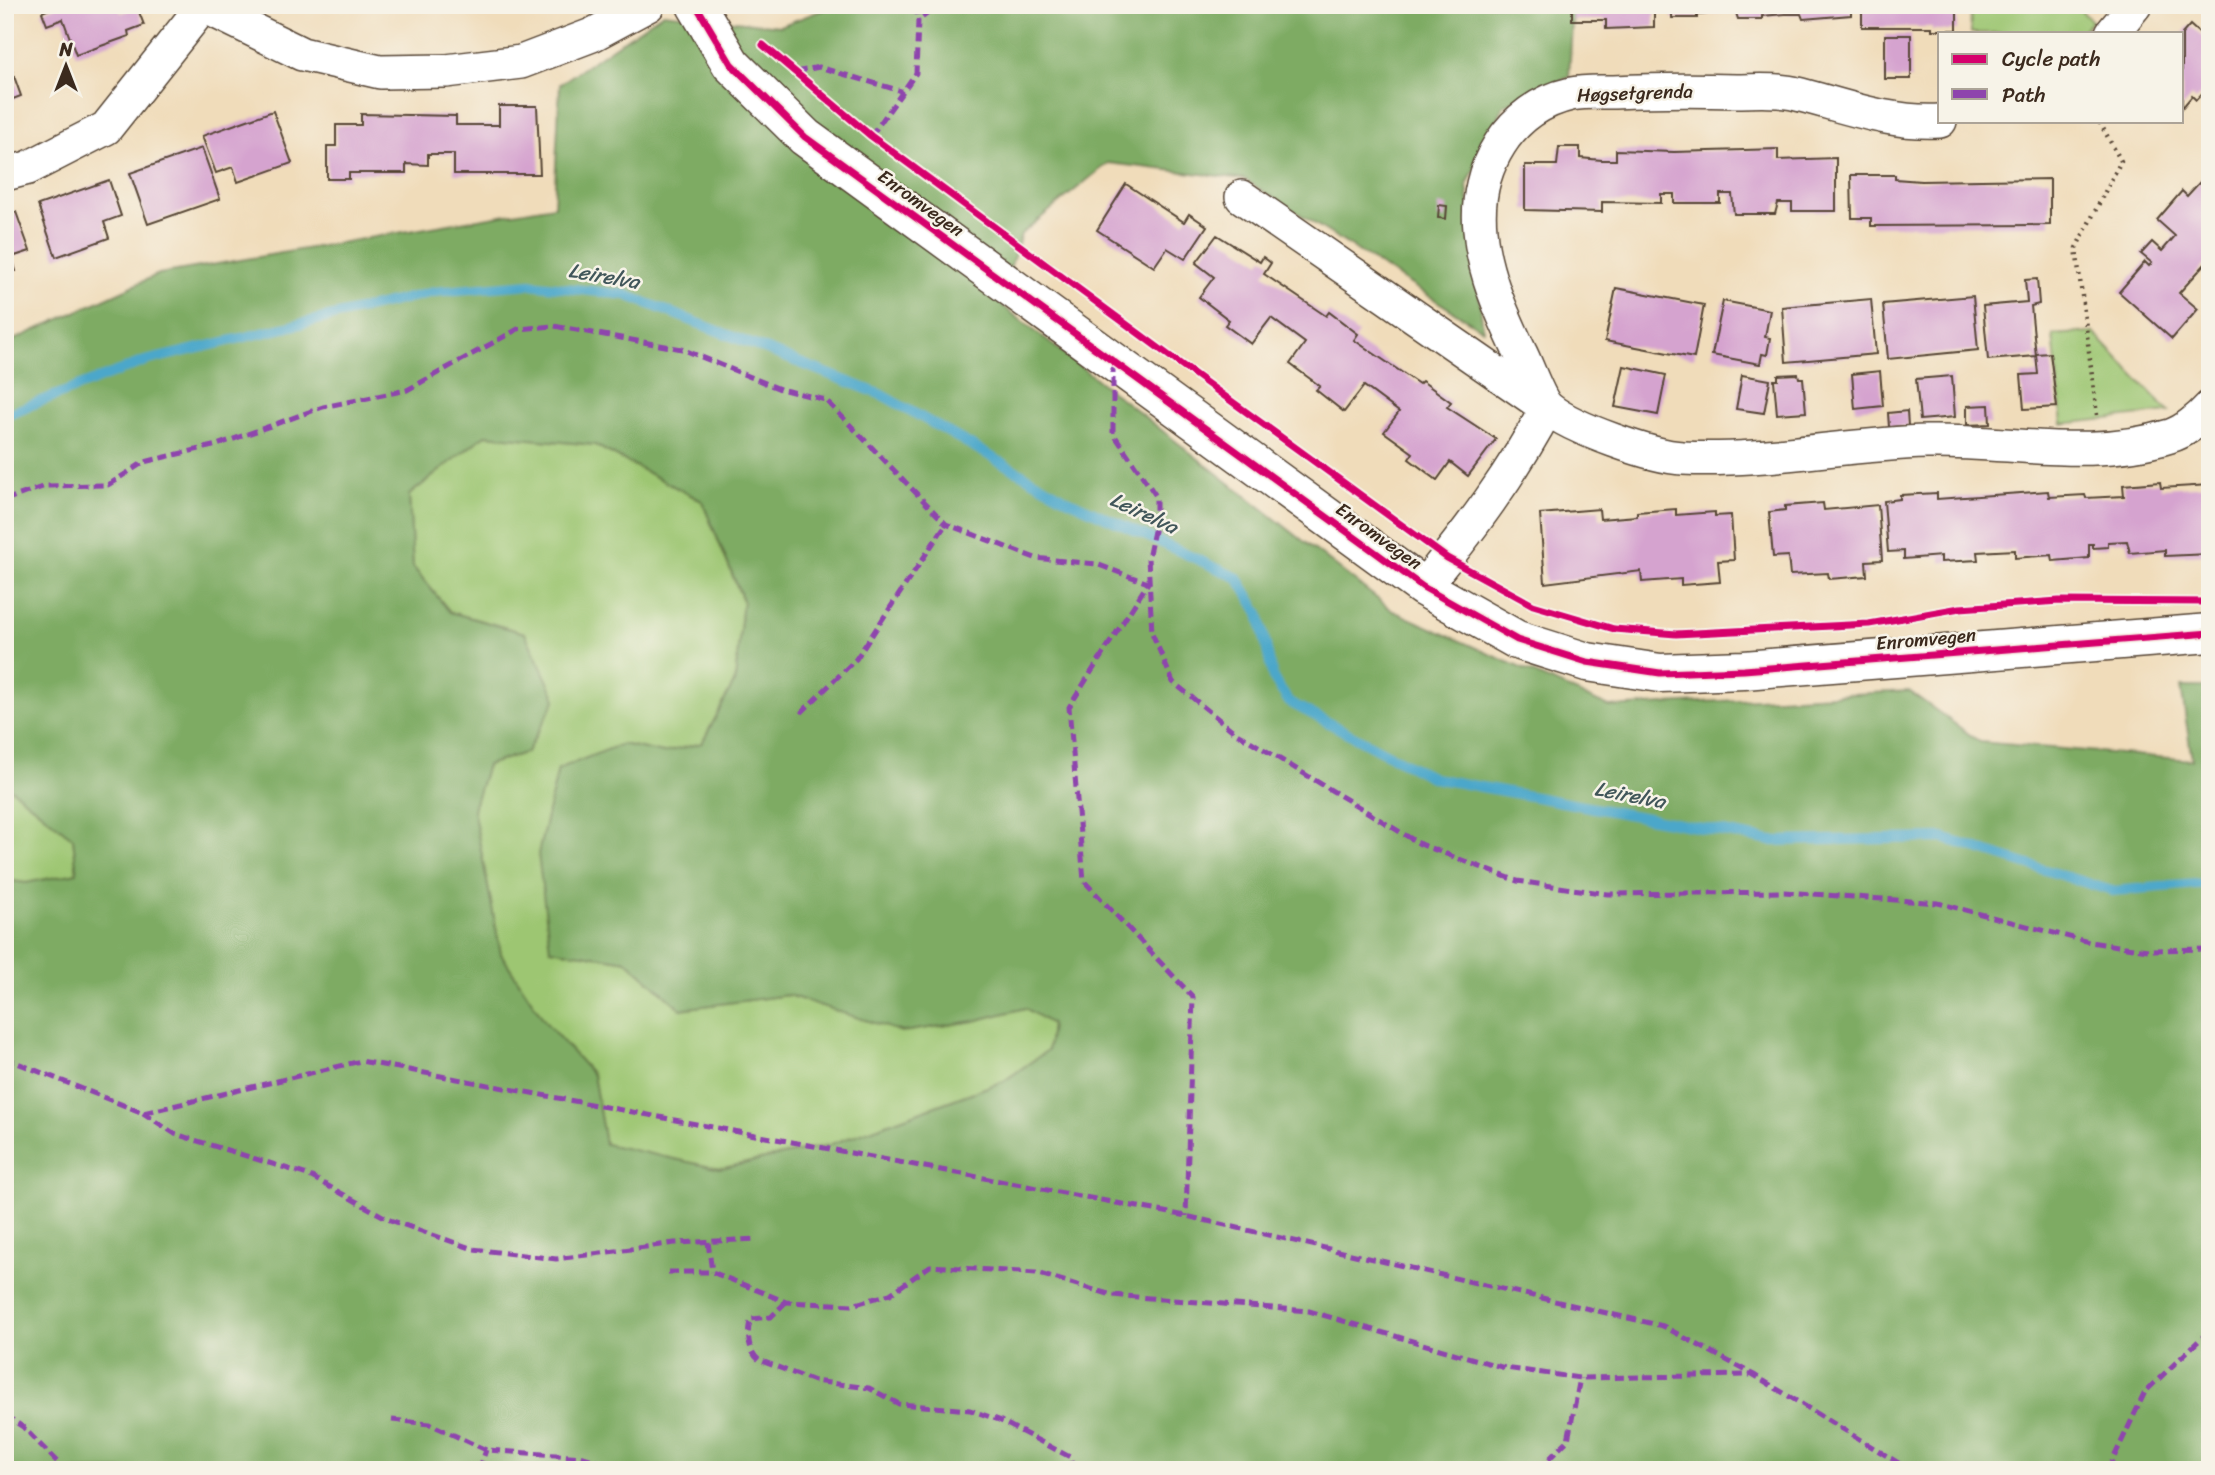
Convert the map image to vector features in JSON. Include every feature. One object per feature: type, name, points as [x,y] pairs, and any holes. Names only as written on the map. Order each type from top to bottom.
[{"type":"street","points":[[5,174],[28,168],[106,128],[202,6],[302,54],[380,72],[446,71],[521,62],[592,35],[648,5]]},
{"type":"street","name":"Enromvegen","points":[[696,5],[731,64],[805,137],[1423,587],[1517,640],[1587,662],[1660,673],[1744,670],[2210,633]]},
{"type":"street","points":[[2113,32],[2135,5]]},
{"type":"street","name":"Høgsetgrenda","points":[[1547,408],[1512,334],[1487,269],[1479,228],[1482,192],[1495,151],[1511,126],[1534,107],[1573,94],[1670,89],[1789,92],[1864,114],[1917,122],[1938,121]]},
{"type":"street","points":[[1242,197],[1547,408],[1606,438],[1680,458],[1802,453],[1923,442],[1986,442],[2058,449],[2101,447],[2172,436],[2210,407]]},
{"type":"street","points":[[1423,587],[1477,522],[1522,455],[1547,408]]},
{"type":"path","points":[[2100,122],[2120,161],[2076,248],[2101,447]]},
{"type":"green space","points":[[836,5],[1573,5],[1569,77],[1504,105],[1467,185],[1483,330],[1244,179],[1108,163],[1021,234],[999,303],[1393,611],[1609,707],[1909,691],[1980,742],[2192,760],[2181,687],[2210,687],[2210,1470],[5,1470],[5,880],[26,883],[77,873],[73,838],[5,784],[5,344],[159,274],[554,206],[560,84],[663,13],[780,26]],"holes":[[[485,435],[595,445],[702,501],[743,600],[735,681],[702,743],[663,753],[622,744],[558,769],[538,854],[550,949],[627,961],[681,1009],[788,995],[902,1032],[974,1021],[1025,1008],[1051,1024],[1048,1050],[1004,1081],[829,1145],[720,1169],[605,1144],[593,1075],[546,1023],[501,954],[473,809],[487,765],[527,752],[556,699],[525,633],[450,612],[413,567],[409,495]]]},
{"type":"green space","points":[[1970,5],[2075,5],[2092,21],[2081,32],[1971,32]]},
{"type":"green space","points":[[2093,332],[2169,412],[2062,424],[2053,335]]},
{"type":"green space","points":[[485,435],[595,445],[702,501],[743,601],[735,681],[703,743],[663,753],[622,744],[551,949],[627,961],[681,1009],[788,995],[902,1032],[974,1021],[1025,1008],[1051,1024],[1048,1050],[1004,1081],[829,1145],[719,1169],[605,1144],[593,1075],[546,1023],[501,954],[473,809],[487,765],[527,752],[525,633],[450,612],[413,567],[409,495]]},
{"type":"green space","points":[[5,784],[73,838],[77,873],[26,883],[5,880]]},
{"type":"building","points":[[59,5],[118,5],[121,13],[137,7],[144,25],[128,31],[129,36],[76,55],[63,19],[47,25],[42,12]]},
{"type":"building","points":[[1572,5],[1851,5],[1851,15],[1803,19],[1801,14],[1785,14],[1762,16],[1762,19],[1738,19],[1736,13],[1672,18],[1672,13],[1654,13],[1654,27],[1606,29],[1606,20],[1572,20]]},
{"type":"building","points":[[1862,5],[1957,5],[1957,30],[1932,30],[1932,27],[1862,27]]},
{"type":"building","points":[[2190,25],[2210,43],[2210,85],[2196,100],[2192,96],[2184,106],[2184,32]]},
{"type":"building","points":[[1885,35],[1911,35],[1911,79],[1885,79]]},
{"type":"building","points":[[5,51],[21,96],[5,102]]},
{"type":"building","points":[[499,106],[537,106],[540,174],[454,174],[454,154],[428,154],[428,165],[406,164],[406,173],[349,173],[349,179],[327,179],[327,146],[336,146],[336,125],[361,125],[361,114],[456,116],[456,125],[499,125]]},
{"type":"building","points":[[273,111],[292,163],[238,182],[233,167],[216,173],[202,136]]},
{"type":"building","points":[[1559,147],[1580,147],[1580,158],[1602,160],[1616,160],[1616,150],[1674,152],[1778,149],[1778,160],[1836,158],[1836,211],[1792,211],[1792,203],[1778,203],[1775,214],[1734,214],[1732,194],[1720,194],[1720,203],[1674,203],[1674,194],[1661,194],[1661,203],[1602,202],[1602,212],[1525,210],[1525,165],[1557,165]]},
{"type":"building","points":[[202,148],[220,199],[148,224],[130,173]]},
{"type":"building","points":[[2210,171],[2210,267],[2206,263],[2179,293],[2198,309],[2172,339],[2119,292],[2145,262],[2149,266],[2152,263],[2141,254],[2152,242],[2162,251],[2175,236],[2157,220],[2182,191],[2187,196]]},
{"type":"building","points":[[1851,175],[1895,175],[1895,179],[1921,181],[2050,179],[2050,225],[1871,226],[1871,218],[1852,218]]},
{"type":"building","points":[[109,180],[121,216],[104,222],[109,238],[56,257],[38,205]]},
{"type":"building","points":[[1126,184],[1184,222],[1189,214],[1207,226],[1185,259],[1167,248],[1154,267],[1097,230]]},
{"type":"building","points":[[1439,205],[1447,206],[1446,219],[1438,218]]},
{"type":"building","points":[[16,212],[30,251],[12,257],[16,271],[5,274],[5,215]]},
{"type":"building","points":[[1217,235],[1260,262],[1263,257],[1271,263],[1264,274],[1326,316],[1329,312],[1358,334],[1354,340],[1419,384],[1422,381],[1451,402],[1447,407],[1496,439],[1468,476],[1450,462],[1437,480],[1409,459],[1413,453],[1384,432],[1399,412],[1364,386],[1344,412],[1316,390],[1320,386],[1290,364],[1305,343],[1271,318],[1251,344],[1225,325],[1229,320],[1199,297],[1214,277],[1196,263]]},
{"type":"building","points":[[2037,279],[2039,304],[2031,306],[2036,356],[1988,360],[1983,306],[2027,302],[2025,280]]},
{"type":"building","points":[[1616,288],[1704,305],[1694,358],[1605,341]]},
{"type":"building","points":[[1973,296],[1978,350],[1888,359],[1883,304]]},
{"type":"building","points":[[1871,299],[1876,354],[1786,362],[1782,307]]},
{"type":"building","points":[[1723,301],[1770,310],[1765,337],[1770,338],[1767,355],[1762,354],[1760,364],[1712,355]]},
{"type":"building","points":[[2050,353],[2057,407],[2024,409],[2021,375],[2038,374],[2036,354]]},
{"type":"building","points":[[1624,366],[1666,375],[1658,415],[1615,407]]},
{"type":"building","points":[[1880,371],[1883,406],[1855,409],[1852,374]]},
{"type":"building","points":[[1798,374],[1799,378],[1803,378],[1806,412],[1777,414],[1774,380],[1778,380],[1778,375]]},
{"type":"building","points":[[1742,375],[1770,380],[1764,413],[1736,409]]},
{"type":"building","points":[[1952,376],[1955,417],[1920,420],[1916,379]]},
{"type":"building","points":[[1989,405],[1990,424],[1967,425],[1967,406]]},
{"type":"building","points":[[1907,411],[1908,426],[1889,427],[1888,413]]},
{"type":"building","points":[[2160,482],[2161,488],[2210,485],[2210,554],[2165,556],[2165,550],[2130,553],[2127,541],[2108,542],[2108,547],[2093,548],[2093,544],[2089,544],[2089,558],[2053,561],[2052,555],[2015,558],[2015,550],[1977,552],[1978,560],[1941,562],[1941,556],[1904,559],[1904,551],[1888,552],[1884,501],[1900,499],[1900,495],[1937,493],[1937,499],[2048,491],[2049,497],[2085,495],[2086,498],[2124,496],[2123,485]]},
{"type":"building","points":[[1823,503],[1824,510],[1878,505],[1882,560],[1866,561],[1867,576],[1829,579],[1828,573],[1790,575],[1788,556],[1773,557],[1769,512],[1785,510],[1785,506]]},
{"type":"building","points":[[1599,509],[1600,519],[1637,516],[1637,512],[1676,509],[1676,515],[1715,512],[1715,516],[1731,515],[1734,560],[1718,561],[1720,582],[1681,585],[1681,579],[1642,582],[1641,571],[1545,583],[1540,514]]},
{"type":"waterway","name":"Leirelva","points":[[5,415],[145,361],[434,292],[530,284],[626,295],[882,395],[1070,501],[1238,578],[1259,613],[1273,678],[1289,702],[1433,778],[1771,841],[1943,838],[2112,891],[2210,883]]},
{"type":"marked path","points":[[916,5],[918,21]]},
{"type":"marked path","points":[[871,136],[916,73],[918,21],[938,5]]},
{"type":"marked path","points":[[796,72],[819,67],[901,91]]},
{"type":"marked path","points":[[5,500],[45,486],[108,485],[144,462],[217,445],[323,407],[407,390],[518,329],[554,326],[682,349],[780,389],[826,400],[946,524],[1035,558],[1096,564],[1148,583],[1069,707],[1084,881],[1193,997],[1186,1216]]},
{"type":"marked path","points":[[1113,363],[1113,433],[1156,496],[1156,522],[1148,558],[1152,633],[1173,682],[1232,730],[1420,844],[1517,881],[1608,894],[1784,892],[1938,903],[2089,942],[2148,950],[2210,949]]},
{"type":"marked path","points":[[801,713],[856,659],[946,524]]},
{"type":"marked path","points":[[5,1058],[143,1113],[361,1061],[1186,1216],[1663,1326],[1754,1375],[1910,1470]]},
{"type":"marked path","points":[[143,1113],[175,1134],[308,1175],[390,1220],[473,1249],[556,1259],[675,1243],[756,1239]]},
{"type":"marked path","points":[[708,1242],[712,1272]]},
{"type":"marked path","points":[[668,1272],[712,1272],[786,1302],[852,1305],[890,1294],[930,1266],[1036,1273],[1112,1295],[1309,1311],[1505,1368],[1580,1378],[1750,1375]]},
{"type":"marked path","points":[[786,1302],[771,1317],[751,1319],[749,1341],[752,1352],[759,1360],[814,1381],[869,1388],[899,1404],[970,1410],[999,1420],[1070,1457],[1073,1470]]},
{"type":"marked path","points":[[2108,1470],[2145,1392],[2210,1330]]},
{"type":"marked path","points":[[1538,1470],[1568,1440],[1580,1378]]},
{"type":"marked path","points":[[5,1415],[23,1427],[65,1470]]},
{"type":"marked path","points":[[392,1420],[430,1424],[486,1450],[584,1457],[622,1470]]},
{"type":"marked path","points":[[479,1470],[486,1450]]},
{"type":"cycle path","points":[[696,5],[731,64],[805,137],[1423,587],[1517,640],[1587,662],[1660,673],[1744,670],[2210,633]]},
{"type":"cycle path","points":[[763,45],[871,136],[1447,558],[1533,605],[1614,629],[1676,634],[1869,624],[1960,608],[2059,601],[2210,602]]}]
